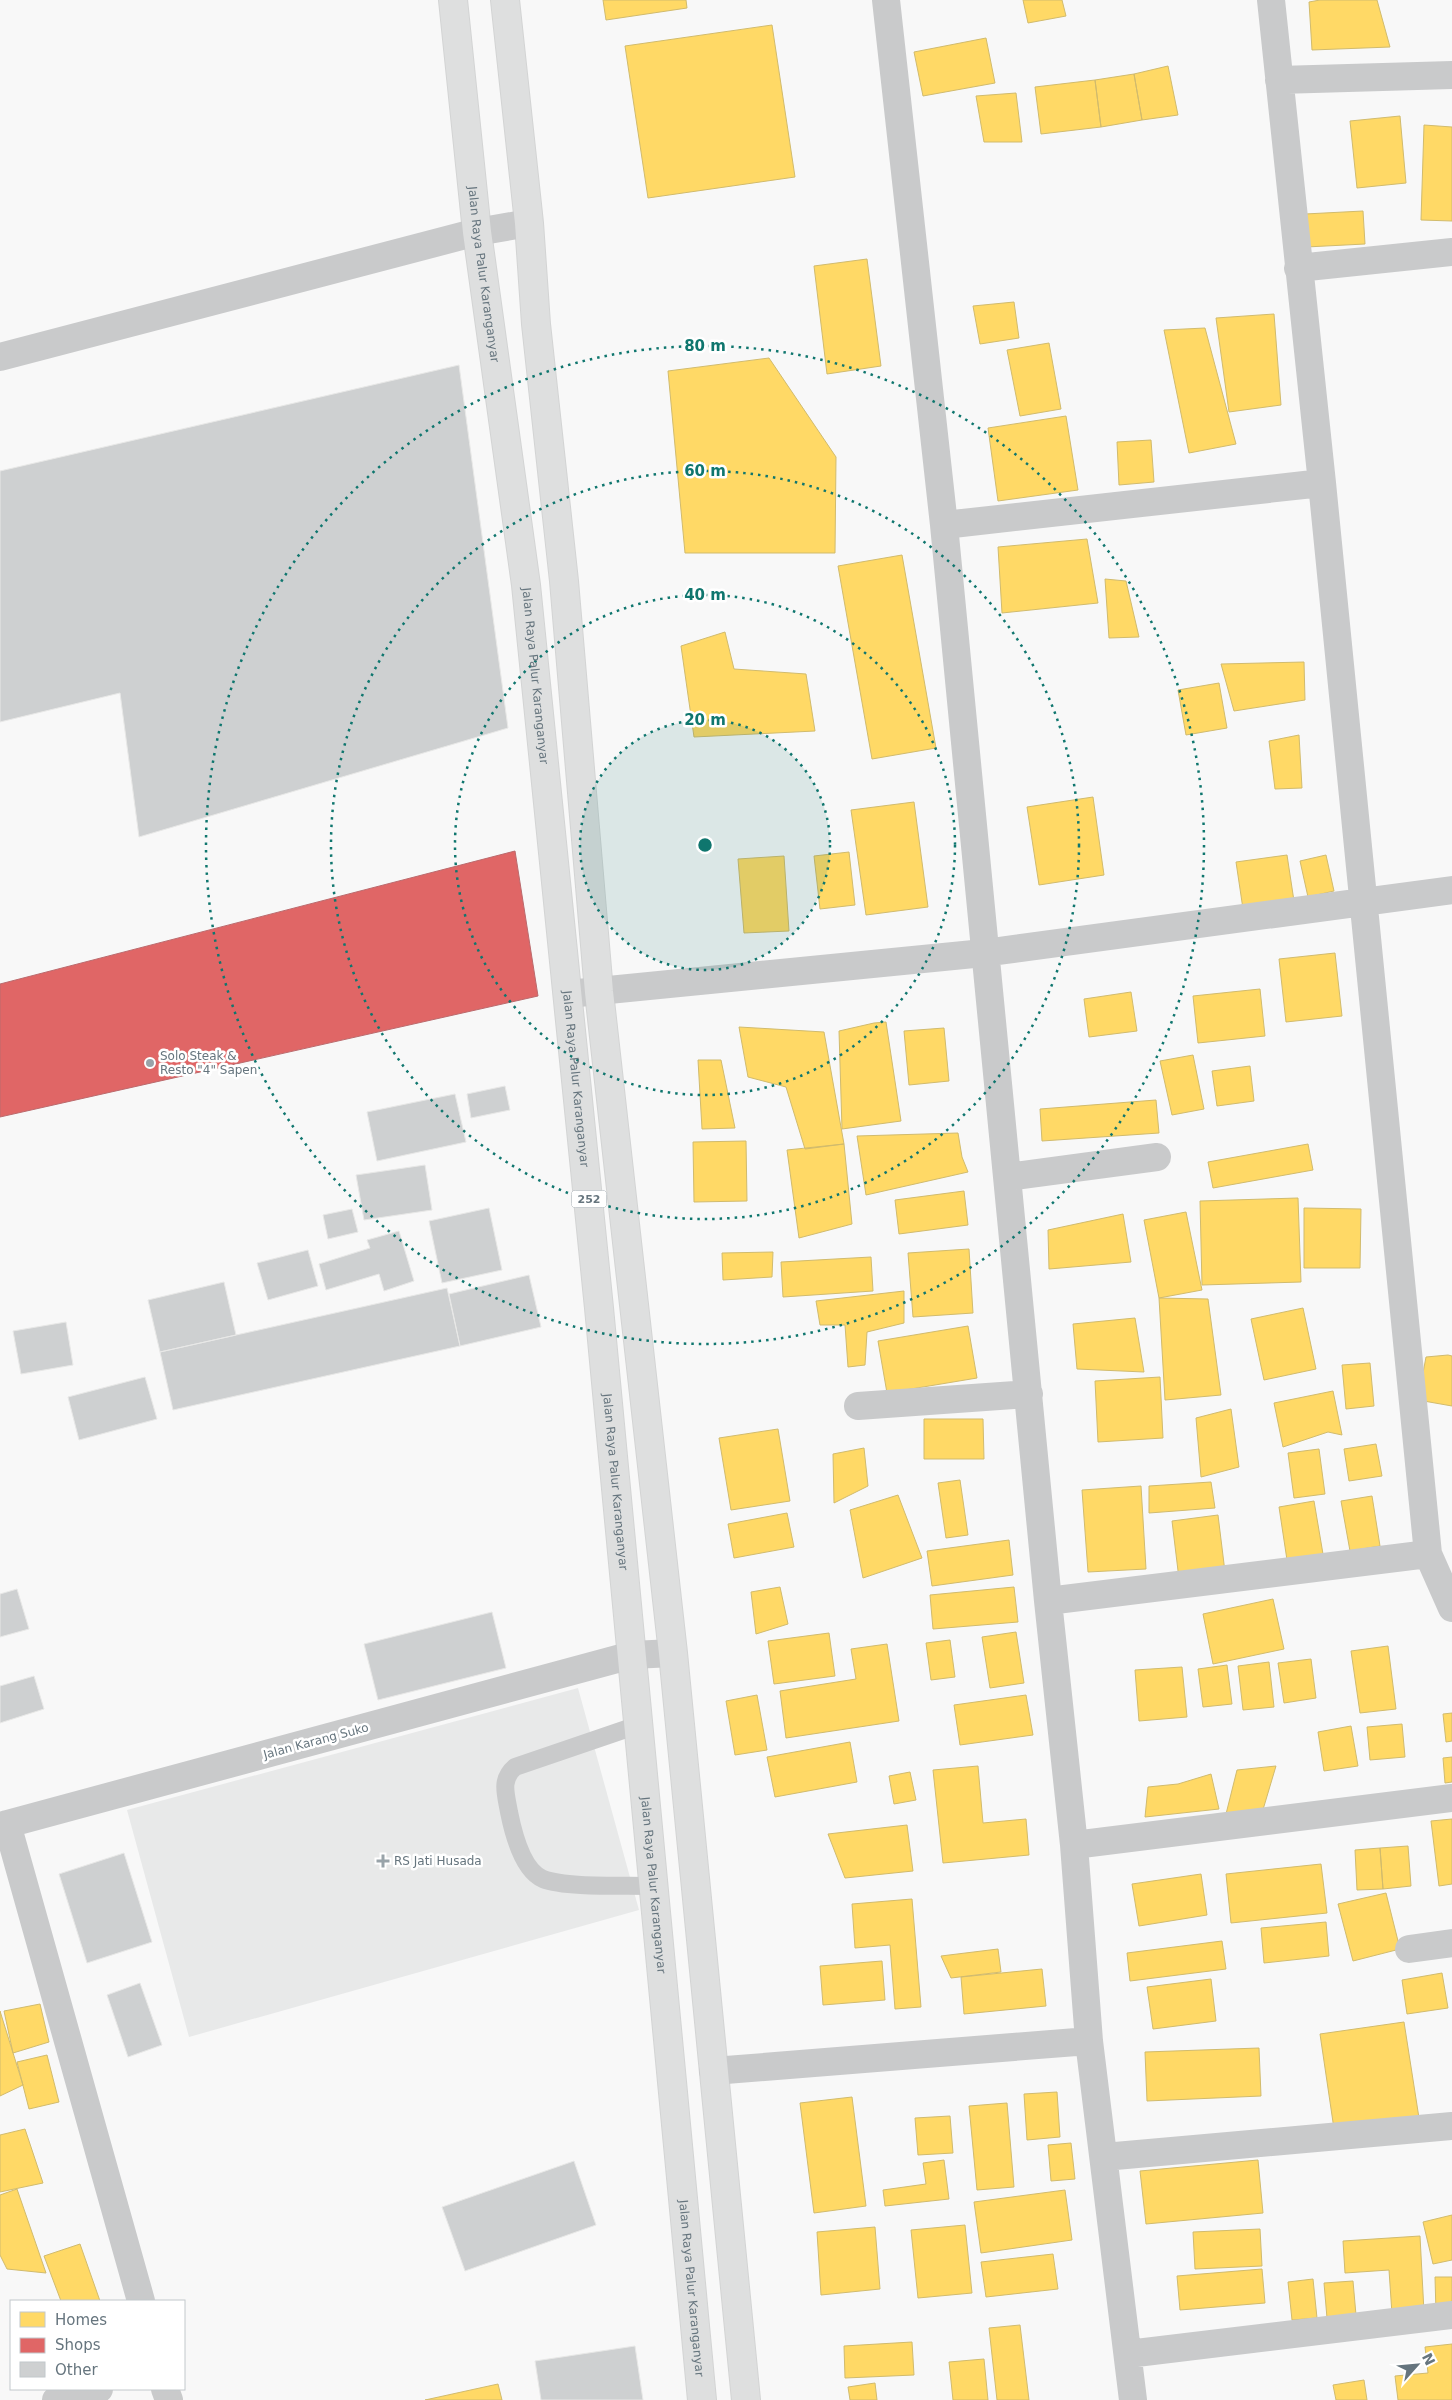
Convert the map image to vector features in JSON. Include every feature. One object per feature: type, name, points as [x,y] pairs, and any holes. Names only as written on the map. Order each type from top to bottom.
[{"type":"main road","name":"Jalan Raya Palur Karanganyar","points":[[453,0],[477,232],[526,585],[568,994],[702,2400]]},
{"type":"main road","name":"252","points":[[505,0],[529,223],[536,324],[564,581],[599,992],[673,1653],[746,2400]]},
{"type":"main road","points":[[526,585],[564,581]]},
{"type":"street","points":[[886,0],[944,525],[984,953],[1074,1845],[1089,2042],[1133,2400]]},
{"type":"street","points":[[1270,0],[1322,483],[1428,1554],[1452,1608]]},
{"type":"street","points":[[1279,80],[1452,75]]},
{"type":"street","points":[[0,357],[477,232],[529,223]]},
{"type":"street","points":[[1298,268],[1452,252]]},
{"type":"street","points":[[944,525],[1322,483]]},
{"type":"street","points":[[568,994],[984,953],[1452,890]]},
{"type":"street","points":[[1007,1177],[1157,1157]]},
{"type":"street","points":[[858,1406],[1028,1394]]},
{"type":"street","points":[[1048,1601],[1428,1554]]},
{"type":"street","name":"Jalan Karang Suko","points":[[4,1825],[632,1655],[673,1653]]},
{"type":"street","points":[[1074,1845],[1452,1798]]},
{"type":"street","points":[[4,1825],[141,2300]]},
{"type":"street","points":[[1409,1949],[1452,1943]]},
{"type":"street","points":[[713,2070],[1089,2042]]},
{"type":"street","points":[[1104,2157],[1452,2126]]},
{"type":"street","points":[[1128,2354],[1452,2314]]},
{"type":"street","points":[[56,2400],[95,2390]]},
{"type":"lane","points":[[638,1725],[516,1767],[508,1773],[504,1784],[514,1839],[524,1861],[541,1878],[577,1884],[654,1886]]},
{"type":"shaded area","name":"RS Jati Husada","points":[[578,1688],[639,1910],[189,2037],[127,1810]]},
{"type":"building: Homes","points":[[603,0],[686,0],[687,8],[606,20]]},
{"type":"building: Homes","points":[[1023,0],[1062,0],[1066,16],[1028,23]]},
{"type":"building: Homes","points":[[1320,0],[1377,0],[1390,47],[1312,50],[1309,2]]},
{"type":"building: Homes","points":[[772,25],[795,177],[648,198],[625,46]]},
{"type":"building: Homes","points":[[986,38],[995,83],[923,96],[914,52]]},
{"type":"building: Homes","points":[[1168,66],[1178,115],[1142,120],[1134,74]]},
{"type":"building: Homes","points":[[1134,74],[1142,120],[1101,127],[1095,80]]},
{"type":"building: Homes","points":[[1095,80],[1101,127],[1041,134],[1035,87]]},
{"type":"building: Homes","points":[[1016,93],[1022,142],[984,142],[976,96]]},
{"type":"building: Homes","points":[[1400,116],[1406,183],[1357,188],[1350,121]]},
{"type":"building: Homes","points":[[1424,125],[1452,127],[1452,221],[1421,220]]},
{"type":"building: Homes","points":[[1363,211],[1365,244],[1306,247],[1305,214]]},
{"type":"building: Homes","points":[[867,259],[881,366],[827,374],[814,266]]},
{"type":"building: Homes","points":[[1014,302],[1019,338],[980,344],[973,306]]},
{"type":"building: Homes","points":[[1274,314],[1281,405],[1229,412],[1216,318]]},
{"type":"building: Homes","points":[[1205,328],[1236,444],[1189,453],[1164,330]]},
{"type":"building: Homes","points":[[1049,343],[1061,409],[1020,416],[1007,350]]},
{"type":"building: Homes","points":[[769,358],[836,457],[835,553],[685,553],[668,371]]},
{"type":"building: Homes","points":[[1066,416],[1078,490],[998,501],[988,428]]},
{"type":"building: Homes","points":[[1151,440],[1154,482],[1119,485],[1117,442]]},
{"type":"building: Homes","points":[[1087,539],[1098,603],[1002,613],[998,547]]},
{"type":"building: Homes","points":[[902,555],[936,748],[872,759],[838,566]]},
{"type":"building: Homes","points":[[1105,579],[1126,581],[1139,637],[1109,638]]},
{"type":"building: Homes","points":[[725,632],[734,669],[806,674],[815,731],[694,737],[681,646]]},
{"type":"building: Homes","points":[[1304,662],[1305,700],[1234,711],[1221,664]]},
{"type":"building: Homes","points":[[1219,683],[1227,728],[1186,735],[1178,690]]},
{"type":"building: Homes","points":[[1299,735],[1302,788],[1275,789],[1269,741]]},
{"type":"building: Homes","points":[[1093,797],[1104,875],[1039,885],[1027,807]]},
{"type":"building: Homes","points":[[914,802],[928,907],[866,915],[851,810]]},
{"type":"building: Homes","points":[[849,852],[855,905],[820,909],[814,856]]},
{"type":"building: Homes","points":[[1287,855],[1294,901],[1243,909],[1236,862]]},
{"type":"building: Homes","points":[[1326,855],[1334,891],[1308,897],[1300,861]]},
{"type":"building: Homes","points":[[784,856],[789,931],[744,933],[738,859]]},
{"type":"building: Homes","points":[[1335,953],[1342,1016],[1286,1022],[1279,959]]},
{"type":"building: Homes","points":[[1260,989],[1265,1036],[1198,1043],[1193,996]]},
{"type":"building: Homes","points":[[1131,992],[1137,1031],[1089,1037],[1084,999]]},
{"type":"building: Homes","points":[[886,1022],[901,1121],[842,1129],[839,1031]]},
{"type":"building: Homes","points":[[739,1027],[824,1032],[844,1144],[805,1149],[786,1087],[748,1077]]},
{"type":"building: Homes","points":[[944,1028],[949,1081],[909,1085],[904,1031]]},
{"type":"building: Homes","points":[[1193,1055],[1204,1109],[1172,1115],[1160,1061]]},
{"type":"building: Homes","points":[[698,1060],[721,1060],[735,1128],[702,1129]]},
{"type":"building: Homes","points":[[1250,1066],[1254,1101],[1217,1106],[1212,1071]]},
{"type":"building: Homes","points":[[1156,1100],[1159,1133],[1042,1141],[1040,1109]]},
{"type":"building: Homes","points":[[958,1133],[962,1157],[968,1172],[866,1195],[857,1136]]},
{"type":"building: Homes","points":[[746,1141],[747,1201],[694,1202],[693,1142]]},
{"type":"building: Homes","points":[[844,1144],[852,1224],[799,1238],[787,1150]]},
{"type":"building: Homes","points":[[1308,1144],[1313,1170],[1213,1188],[1208,1162]]},
{"type":"building: Homes","points":[[964,1191],[968,1225],[899,1234],[895,1200]]},
{"type":"building: Homes","points":[[1298,1198],[1301,1282],[1202,1285],[1200,1201]]},
{"type":"building: Homes","points":[[1304,1208],[1361,1209],[1360,1268],[1304,1268]]},
{"type":"building: Homes","points":[[1186,1212],[1202,1290],[1159,1298],[1144,1220]]},
{"type":"building: Homes","points":[[1123,1214],[1131,1262],[1049,1269],[1048,1230]]},
{"type":"building: Homes","points":[[969,1249],[973,1313],[913,1317],[908,1253]]},
{"type":"building: Homes","points":[[773,1252],[772,1277],[723,1280],[722,1253]]},
{"type":"building: Homes","points":[[871,1257],[873,1291],[783,1297],[781,1262]]},
{"type":"building: Homes","points":[[904,1291],[904,1323],[867,1332],[865,1365],[848,1367],[845,1325],[820,1325],[816,1301]]},
{"type":"building: Homes","points":[[1159,1298],[1208,1299],[1221,1395],[1165,1400]]},
{"type":"building: Homes","points":[[1303,1308],[1316,1369],[1264,1380],[1251,1319]]},
{"type":"building: Homes","points":[[1135,1318],[1144,1372],[1077,1369],[1073,1324]]},
{"type":"building: Homes","points":[[968,1326],[977,1378],[887,1393],[878,1341]]},
{"type":"building: Homes","points":[[1452,1356],[1452,1406],[1418,1400],[1426,1357]]},
{"type":"building: Homes","points":[[1370,1363],[1374,1406],[1346,1409],[1342,1365]]},
{"type":"building: Homes","points":[[1160,1377],[1163,1438],[1098,1442],[1095,1381]]},
{"type":"building: Homes","points":[[1333,1391],[1342,1435],[1328,1432],[1283,1447],[1274,1403]]},
{"type":"building: Homes","points":[[1231,1409],[1239,1467],[1201,1477],[1196,1418]]},
{"type":"building: Homes","points":[[924,1419],[983,1419],[984,1459],[924,1459]]},
{"type":"building: Homes","points":[[778,1429],[790,1501],[731,1510],[719,1438]]},
{"type":"building: Homes","points":[[1376,1444],[1382,1476],[1349,1481],[1344,1449]]},
{"type":"building: Homes","points":[[864,1448],[868,1486],[834,1503],[833,1454]]},
{"type":"building: Homes","points":[[1319,1449],[1325,1494],[1294,1498],[1288,1453]]},
{"type":"building: Homes","points":[[960,1480],[968,1535],[946,1538],[938,1483]]},
{"type":"building: Homes","points":[[1211,1482],[1215,1508],[1149,1513],[1149,1486]]},
{"type":"building: Homes","points":[[1141,1486],[1146,1569],[1088,1572],[1082,1490]]},
{"type":"building: Homes","points":[[898,1495],[922,1558],[863,1578],[850,1510]]},
{"type":"building: Homes","points":[[1372,1496],[1380,1546],[1350,1551],[1341,1501]]},
{"type":"building: Homes","points":[[1314,1501],[1323,1554],[1287,1560],[1279,1507]]},
{"type":"building: Homes","points":[[787,1513],[794,1547],[734,1558],[728,1524]]},
{"type":"building: Homes","points":[[1218,1515],[1225,1572],[1179,1579],[1172,1521]]},
{"type":"building: Homes","points":[[1009,1540],[1013,1575],[932,1586],[927,1551]]},
{"type":"building: Homes","points":[[780,1587],[788,1624],[756,1634],[751,1592]]},
{"type":"building: Homes","points":[[1014,1587],[1018,1622],[933,1629],[930,1595]]},
{"type":"building: Homes","points":[[1273,1599],[1284,1649],[1213,1664],[1203,1614]]},
{"type":"building: Homes","points":[[1016,1632],[1024,1683],[990,1688],[982,1637]]},
{"type":"building: Homes","points":[[829,1633],[835,1676],[774,1684],[768,1641]]},
{"type":"building: Homes","points":[[950,1640],[955,1677],[931,1680],[926,1643]]},
{"type":"building: Homes","points":[[887,1644],[899,1721],[786,1738],[780,1691],[856,1679],[851,1649]]},
{"type":"building: Homes","points":[[1388,1646],[1396,1709],[1360,1713],[1351,1651]]},
{"type":"building: Homes","points":[[1311,1659],[1316,1698],[1284,1703],[1278,1663]]},
{"type":"building: Homes","points":[[1269,1662],[1274,1707],[1243,1710],[1238,1666]]},
{"type":"building: Homes","points":[[1227,1665],[1232,1704],[1203,1707],[1198,1669]]},
{"type":"building: Homes","points":[[1182,1667],[1187,1717],[1139,1721],[1135,1670]]},
{"type":"building: Homes","points":[[757,1695],[767,1750],[735,1755],[726,1701]]},
{"type":"building: Homes","points":[[1026,1695],[1033,1735],[960,1745],[954,1705]]},
{"type":"building: Homes","points":[[1452,1713],[1452,1741],[1446,1742],[1443,1714]]},
{"type":"building: Homes","points":[[1402,1724],[1405,1757],[1370,1760],[1367,1727]]},
{"type":"building: Homes","points":[[1351,1726],[1358,1766],[1324,1771],[1318,1732]]},
{"type":"building: Homes","points":[[850,1742],[857,1782],[775,1797],[767,1757]]},
{"type":"building: Homes","points":[[1452,1757],[1452,1782],[1445,1783],[1443,1758]]},
{"type":"building: Homes","points":[[978,1766],[983,1823],[1026,1819],[1029,1855],[943,1863],[933,1770]]},
{"type":"building: Homes","points":[[1276,1766],[1262,1813],[1226,1814],[1237,1770]]},
{"type":"building: Homes","points":[[910,1772],[916,1800],[894,1804],[889,1776]]},
{"type":"building: Homes","points":[[1211,1774],[1219,1809],[1145,1817],[1148,1787],[1178,1784]]},
{"type":"building: Homes","points":[[1452,1819],[1452,1884],[1439,1886],[1431,1821]]},
{"type":"building: Homes","points":[[907,1825],[913,1871],[845,1878],[828,1834]]},
{"type":"building: Homes","points":[[1408,1846],[1411,1886],[1383,1889],[1380,1848]]},
{"type":"building: Homes","points":[[1380,1848],[1383,1889],[1357,1890],[1355,1850]]},
{"type":"building: Homes","points":[[1321,1864],[1327,1913],[1231,1923],[1226,1874]]},
{"type":"building: Homes","points":[[1201,1874],[1207,1915],[1139,1926],[1132,1884]]},
{"type":"building: Homes","points":[[1386,1893],[1400,1949],[1353,1961],[1338,1904]]},
{"type":"building: Homes","points":[[912,1899],[921,2007],[895,2009],[890,1945],[855,1948],[852,1904]]},
{"type":"building: Homes","points":[[1326,1922],[1329,1956],[1264,1963],[1261,1928]]},
{"type":"building: Homes","points":[[1222,1941],[1226,1969],[1130,1981],[1127,1953]]},
{"type":"building: Homes","points":[[998,1949],[1001,1972],[951,1978],[941,1956]]},
{"type":"building: Homes","points":[[882,1961],[885,2000],[823,2005],[820,1966]]},
{"type":"building: Homes","points":[[1042,1969],[1046,2006],[964,2014],[961,1977]]},
{"type":"building: Homes","points":[[1442,1973],[1448,2008],[1407,2014],[1402,1980]]},
{"type":"building: Homes","points":[[1211,1979],[1216,2021],[1153,2029],[1147,1987]]},
{"type":"building: Homes","points":[[40,2004],[49,2042],[13,2053],[4,2011]]},
{"type":"building: Homes","points":[[0,2011],[23,2085],[0,2096]]},
{"type":"building: Homes","points":[[1404,2022],[1419,2118],[1334,2129],[1320,2034]]},
{"type":"building: Homes","points":[[1259,2048],[1261,2096],[1147,2101],[1145,2052]]},
{"type":"building: Homes","points":[[47,2055],[59,2102],[29,2109],[17,2062]]},
{"type":"building: Homes","points":[[1057,2092],[1060,2137],[1027,2140],[1024,2094]]},
{"type":"building: Homes","points":[[852,2097],[866,2206],[814,2213],[800,2103]]},
{"type":"building: Homes","points":[[1007,2103],[1014,2187],[977,2190],[969,2106]]},
{"type":"building: Homes","points":[[950,2116],[953,2153],[918,2155],[915,2118]]},
{"type":"building: Homes","points":[[25,2129],[43,2183],[0,2192],[0,2135]]},
{"type":"building: Homes","points":[[1071,2143],[1075,2179],[1051,2181],[1048,2145]]},
{"type":"building: Homes","points":[[944,2160],[949,2199],[885,2206],[883,2190],[926,2184],[923,2163]]},
{"type":"building: Homes","points":[[1258,2160],[1263,2213],[1146,2224],[1140,2171]]},
{"type":"building: Homes","points":[[17,2189],[46,2273],[7,2269],[0,2255],[0,2195]]},
{"type":"building: Homes","points":[[1065,2190],[1072,2240],[981,2253],[974,2202]]},
{"type":"building: Homes","points":[[1452,2215],[1452,2260],[1433,2264],[1423,2222]]},
{"type":"building: Homes","points":[[965,2225],[972,2293],[918,2298],[911,2230]]},
{"type":"building: Homes","points":[[875,2227],[880,2289],[821,2295],[817,2232]]},
{"type":"building: Homes","points":[[1260,2229],[1262,2266],[1195,2269],[1193,2232]]},
{"type":"building: Homes","points":[[1420,2236],[1424,2312],[1392,2314],[1389,2270],[1345,2273],[1343,2241]]},
{"type":"building: Homes","points":[[80,2244],[100,2300],[61,2300],[44,2256]]},
{"type":"building: Homes","points":[[1053,2254],[1058,2289],[986,2297],[981,2262]]},
{"type":"building: Homes","points":[[1262,2269],[1265,2303],[1180,2310],[1177,2276]]},
{"type":"building: Homes","points":[[1435,2277],[1452,2277],[1452,2312],[1436,2312]]},
{"type":"building: Homes","points":[[1313,2279],[1317,2318],[1292,2320],[1288,2282]]},
{"type":"building: Homes","points":[[1353,2281],[1356,2315],[1327,2318],[1324,2283]]},
{"type":"building: Homes","points":[[1020,2325],[1029,2400],[997,2400],[989,2328]]},
{"type":"building: Homes","points":[[912,2342],[914,2375],[845,2378],[844,2346]]},
{"type":"building: Homes","points":[[1452,2344],[1452,2400],[1398,2400],[1395,2376],[1428,2373],[1425,2347]]},
{"type":"building: Homes","points":[[984,2359],[988,2400],[953,2400],[949,2362]]},
{"type":"building: Homes","points":[[1364,2380],[1367,2400],[1336,2400],[1333,2385]]},
{"type":"building: Homes","points":[[875,2383],[877,2400],[850,2400],[848,2387]]},
{"type":"building: Homes","points":[[498,2384],[502,2400],[425,2400]]},
{"type":"building: Shops","points":[[515,851],[538,996],[0,1117],[0,984]]},
{"type":"building: Other","points":[[459,365],[508,728],[139,837],[120,693],[0,722],[0,471]]},
{"type":"building: Other","points":[[505,1086],[510,1110],[471,1118],[467,1094]]},
{"type":"building: Other","points":[[455,1094],[466,1142],[377,1161],[367,1112]]},
{"type":"building: Other","points":[[425,1165],[432,1210],[364,1220],[356,1175]]},
{"type":"building: Other","points":[[489,1208],[502,1270],[442,1283],[429,1221]]},
{"type":"building: Other","points":[[352,1209],[358,1232],[328,1239],[323,1215]]},
{"type":"building: Other","points":[[399,1231],[414,1281],[384,1291],[379,1274],[326,1290],[319,1264],[370,1248],[367,1240]]},
{"type":"building: Other","points":[[308,1250],[318,1286],[268,1300],[257,1263]]},
{"type":"building: Other","points":[[529,1275],[541,1327],[460,1346],[449,1294]]},
{"type":"building: Other","points":[[224,1282],[236,1335],[160,1352],[148,1300]]},
{"type":"building: Other","points":[[447,1288],[460,1346],[173,1410],[160,1352]]},
{"type":"building: Other","points":[[66,1322],[73,1365],[21,1374],[13,1331]]},
{"type":"building: Other","points":[[145,1377],[157,1419],[79,1440],[68,1397]]},
{"type":"building: Other","points":[[17,1589],[29,1629],[0,1637],[0,1594]]},
{"type":"building: Other","points":[[492,1612],[506,1668],[378,1700],[364,1644]]},
{"type":"building: Other","points":[[34,1676],[44,1709],[0,1723],[0,1686]]},
{"type":"building: Other","points":[[124,1853],[152,1942],[87,1963],[59,1874]]},
{"type":"building: Other","points":[[140,1983],[162,2045],[128,2057],[107,1995]]},
{"type":"building: Other","points":[[574,2161],[596,2225],[465,2271],[442,2207]]},
{"type":"building: Other","points":[[635,2346],[643,2400],[541,2400],[535,2361]]},
{"type":"place","name":"Solo Steak & Resto \"4\" Sapen","points":[[150,1063]]},
{"type":"place","name":"RS Jati Husada","points":[[383,1861]]}]
